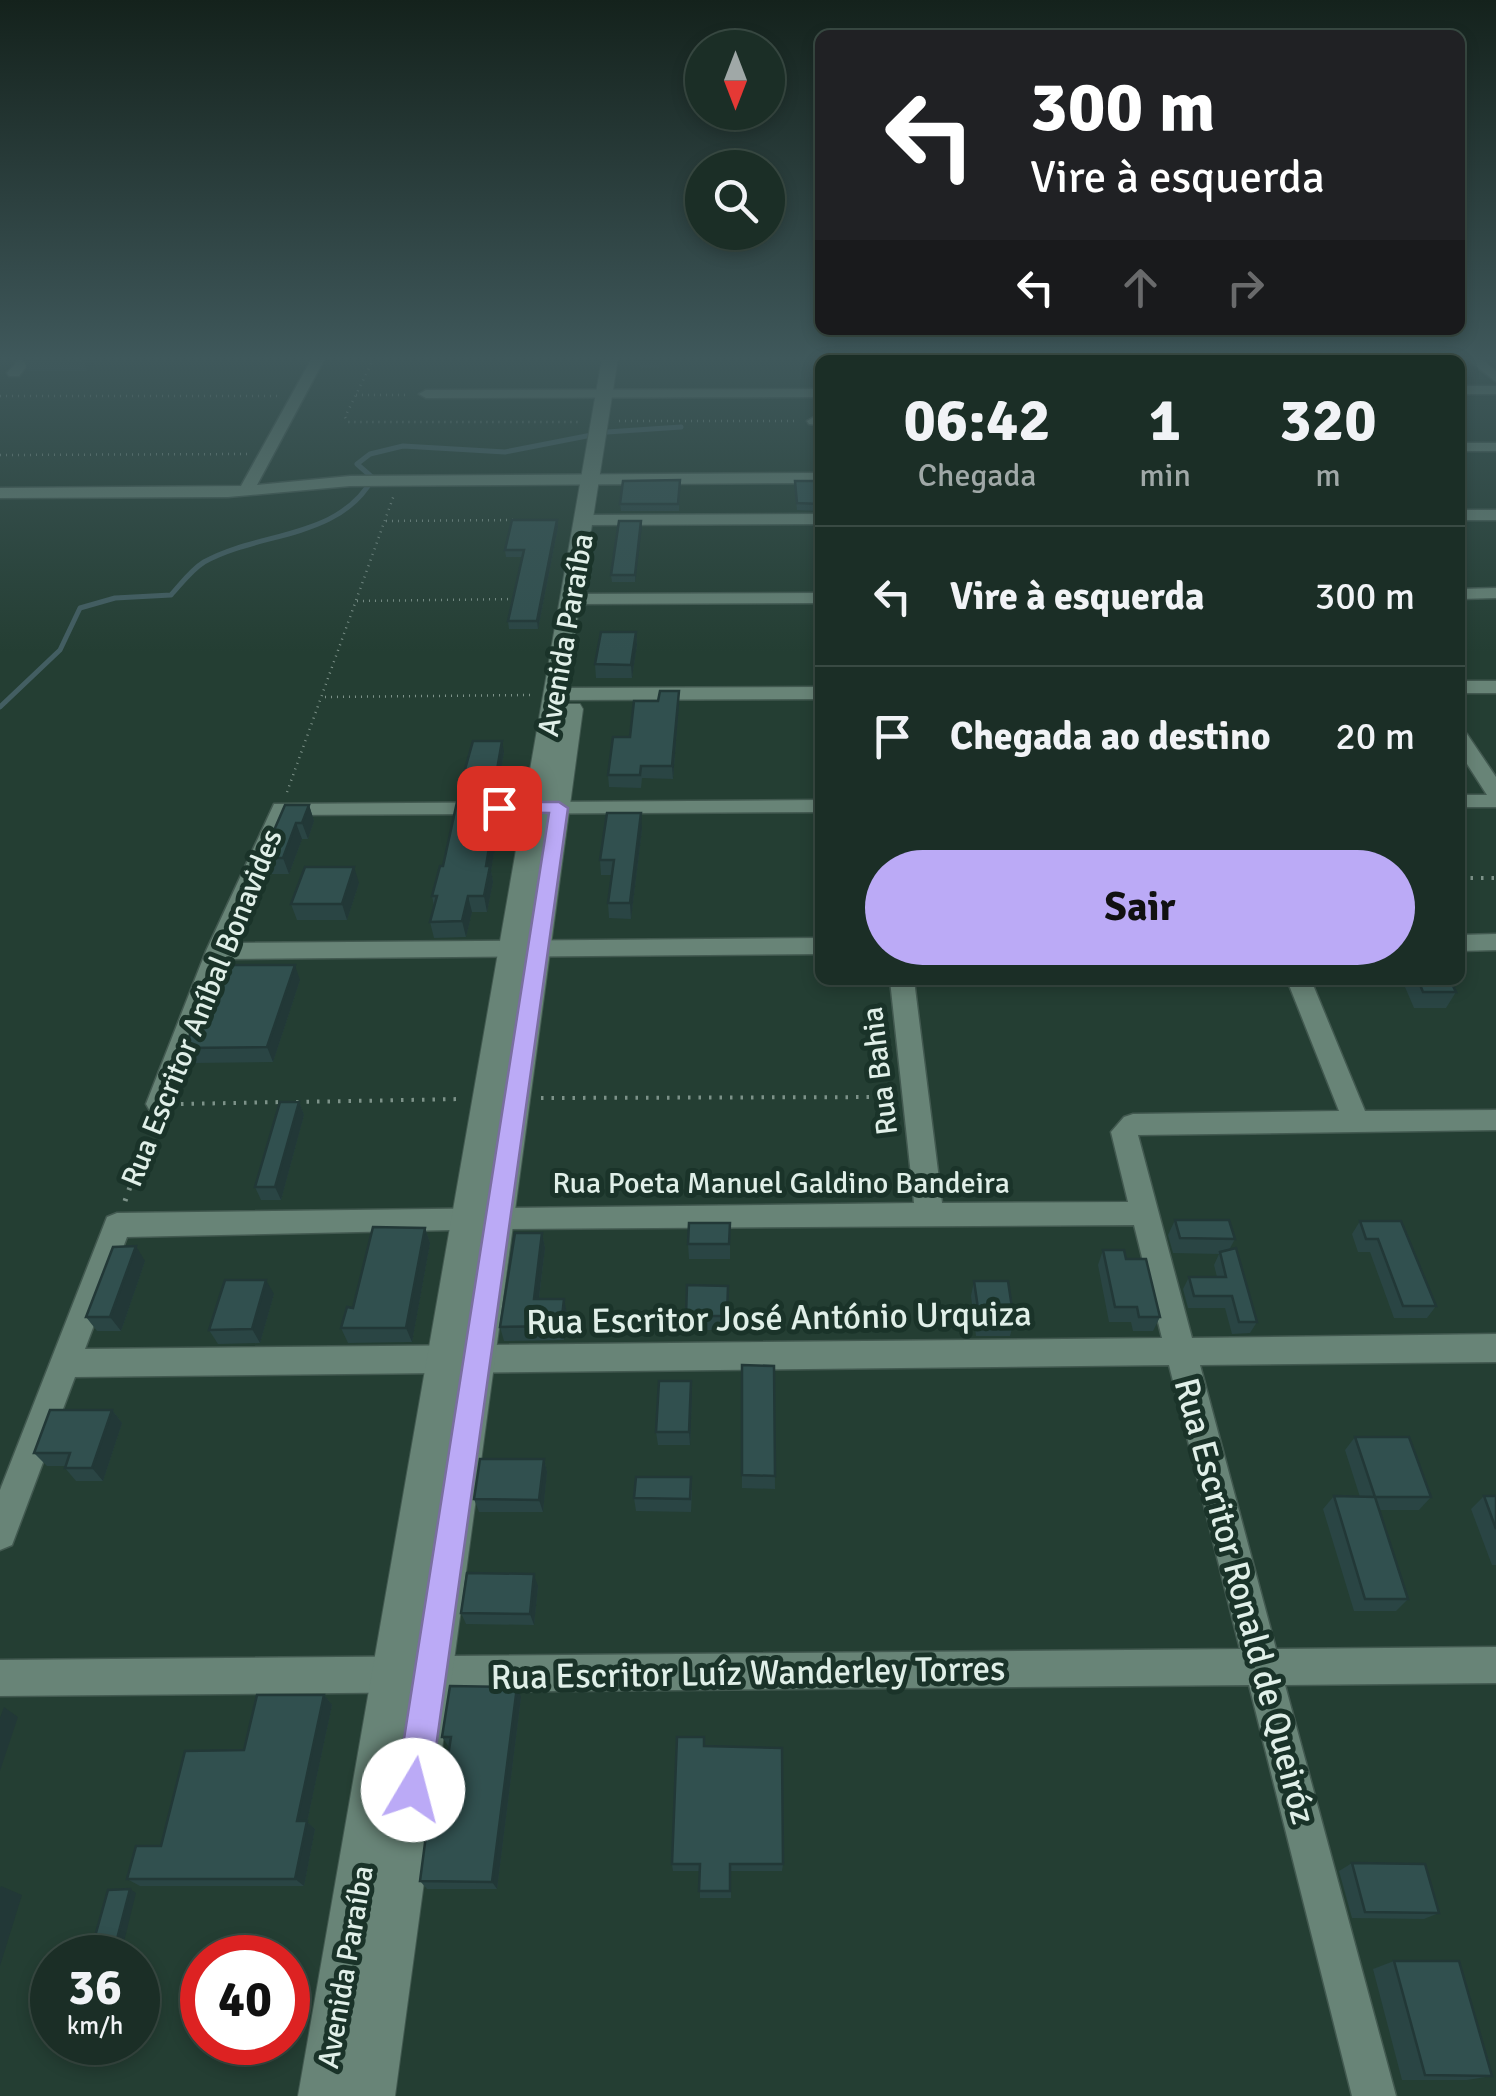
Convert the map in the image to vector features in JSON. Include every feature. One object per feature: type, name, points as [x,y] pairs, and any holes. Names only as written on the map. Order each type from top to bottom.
[{"type":"street","points":[[247,490],[267,456]]},
{"type":"street","name":"Avenida Paraíba","points":[[324,2096],[412,1676],[603,456]]},
{"type":"street","points":[[0,493],[247,490],[326,482],[815,478]]},
{"type":"street","points":[[1465,515],[1496,515]]},
{"type":"street","points":[[593,520],[815,519]]},
{"type":"street","points":[[1465,594],[1496,593]]},
{"type":"street","points":[[580,599],[815,598]]},
{"type":"street","points":[[1465,688],[1496,687]]},
{"type":"street","points":[[564,694],[815,693]]},
{"type":"street","points":[[1465,746],[1496,793]]},
{"type":"street","points":[[1465,801],[1496,801]]},
{"type":"street","points":[[281,809],[815,806]]},
{"type":"street","name":"Rua Escritor Aníbal Bonavides","points":[[159,1104],[218,951],[281,809]]},
{"type":"street","points":[[1465,943],[1496,942]]},
{"type":"street","points":[[218,951],[815,946]]},
{"type":"street","name":"Rua Bahia","points":[[903,985],[929,1214]]},
{"type":"street","points":[[1301,985],[1356,1120],[1496,1120]]},
{"type":"street","name":"Rua Escritor Ronald de Queiróz","points":[[1356,1120],[1148,1123],[1133,1124],[1124,1132],[1374,2096]]},
{"type":"street","name":"Rua Poeta Manuel Galdino Bandeira","points":[[117,1225],[483,1217],[1145,1213]]},
{"type":"street","name":"Rua Escritor Aníbal Bonavides","points":[[0,1534],[117,1225]]},
{"type":"street","name":"Rua Escritor José António Urquiza","points":[[64,1363],[1496,1348]]},
{"type":"street","name":"Rua Escritor Luíz Wanderley Torres","points":[[0,1678],[1496,1665]]},
{"type":"street","name":"Avenida Paraíba","points":[[369,2096],[412,1676]]},
{"type":"path","name":"Rua Escritor Aníbal Bonavides","points":[[281,809],[398,481]]},
{"type":"path","points":[[386,521],[532,520]]},
{"type":"path","points":[[357,601],[580,599]]},
{"type":"path","points":[[322,697],[564,694]]},
{"type":"path","points":[[1465,878],[1496,878]]},
{"type":"path","name":"Rua Escritor Aníbal Bonavides","points":[[117,1225],[159,1104]]},
{"type":"building","points":[[680,480],[678,504],[620,504],[623,481]]},
{"type":"building","points":[[795,481],[815,481],[815,504],[797,503]]},
{"type":"building","points":[[512,520],[557,520],[537,621],[508,621],[524,550],[505,550]]},
{"type":"building","points":[[619,521],[641,521],[635,575],[611,575]]},
{"type":"building","points":[[601,632],[636,632],[631,665],[595,664]]},
{"type":"building","points":[[660,691],[679,691],[672,766],[641,766],[640,775],[608,775],[613,737],[630,737],[634,701],[658,701]]},
{"type":"building","points":[[473,741],[502,741],[494,787],[460,787]]},
{"type":"building","points":[[457,802],[489,802],[488,806],[496,806],[484,896],[468,896],[462,921],[430,922],[437,896],[432,896]]},
{"type":"building","points":[[285,805],[309,805],[302,823],[296,823],[283,858],[262,858]]},
{"type":"building","points":[[607,813],[641,813],[630,903],[608,903],[614,860],[600,860]]},
{"type":"building","points":[[305,867],[354,867],[342,904],[291,904]]},
{"type":"building","points":[[216,965],[295,965],[267,1047],[185,1048]]},
{"type":"building","points":[[1420,985],[1452,985],[1456,992],[1423,992]]},
{"type":"building","points":[[280,1102],[299,1102],[275,1187],[255,1187]]},
{"type":"building","points":[[1175,1220],[1229,1220],[1235,1239],[1180,1238]]},
{"type":"building","points":[[1360,1221],[1401,1221],[1436,1306],[1403,1306],[1378,1239],[1366,1239]]},
{"type":"building","points":[[689,1223],[730,1223],[729,1244],[688,1244]]},
{"type":"building","points":[[373,1227],[425,1228],[406,1328],[341,1328],[347,1307],[353,1308]]},
{"type":"building","points":[[515,1233],[542,1233],[534,1299],[564,1299],[561,1326],[500,1327]]},
{"type":"building","points":[[136,1246],[110,1317],[86,1317],[113,1247]]},
{"type":"building","points":[[1236,1248],[1257,1322],[1239,1322],[1232,1296],[1194,1296],[1189,1277],[1226,1277],[1220,1252]]},
{"type":"building","points":[[1103,1250],[1124,1250],[1126,1259],[1146,1259],[1160,1317],[1139,1317],[1137,1307],[1115,1307]]},
{"type":"building","points":[[225,1280],[266,1280],[252,1329],[209,1330]]},
{"type":"building","points":[[974,1281],[1008,1281],[1014,1321],[980,1322]]},
{"type":"building","points":[[687,1285],[728,1286],[727,1316],[686,1316]]},
{"type":"building","points":[[742,1365],[774,1366],[775,1476],[742,1475]]},
{"type":"building","points":[[659,1381],[691,1381],[689,1432],[656,1432]]},
{"type":"building","points":[[50,1410],[112,1410],[92,1468],[65,1468],[70,1453],[34,1453]]},
{"type":"building","points":[[1355,1437],[1409,1437],[1431,1497],[1375,1497]]},
{"type":"building","points":[[480,1459],[544,1459],[539,1500],[474,1499]]},
{"type":"building","points":[[636,1477],[691,1477],[690,1499],[634,1498]]},
{"type":"building","points":[[1334,1496],[1375,1497],[1408,1599],[1365,1599]]},
{"type":"building","points":[[1484,1496],[1496,1496],[1496,1529]]},
{"type":"building","points":[[467,1573],[534,1574],[530,1614],[461,1613]]},
{"type":"building","points":[[450,1686],[517,1687],[492,1882],[420,1881],[428,1820],[438,1820],[451,1737],[442,1737]]},
{"type":"building","points":[[257,1695],[324,1695],[297,1821],[307,1821],[295,1879],[127,1879],[136,1846],[161,1846],[185,1751],[244,1750]]},
{"type":"building","points":[[677,1737],[704,1737],[704,1746],[782,1748],[783,1864],[730,1864],[730,1891],[699,1891],[700,1864],[672,1864]]},
{"type":"building","points":[[1352,1863],[1425,1864],[1439,1913],[1365,1912]]},
{"type":"building","points":[[130,1889],[118,1935],[95,1935],[108,1890]]},
{"type":"building","points":[[1394,1961],[1459,1961],[1492,2076],[1425,2075]]},
{"type":"waterway","points":[[0,707],[60,650],[80,608],[115,598],[171,595],[204,562],[319,524],[340,513],[373,478],[357,464],[368,456]]},
{"type":"route","points":[[413,1790],[559,808],[499,808]]}]
